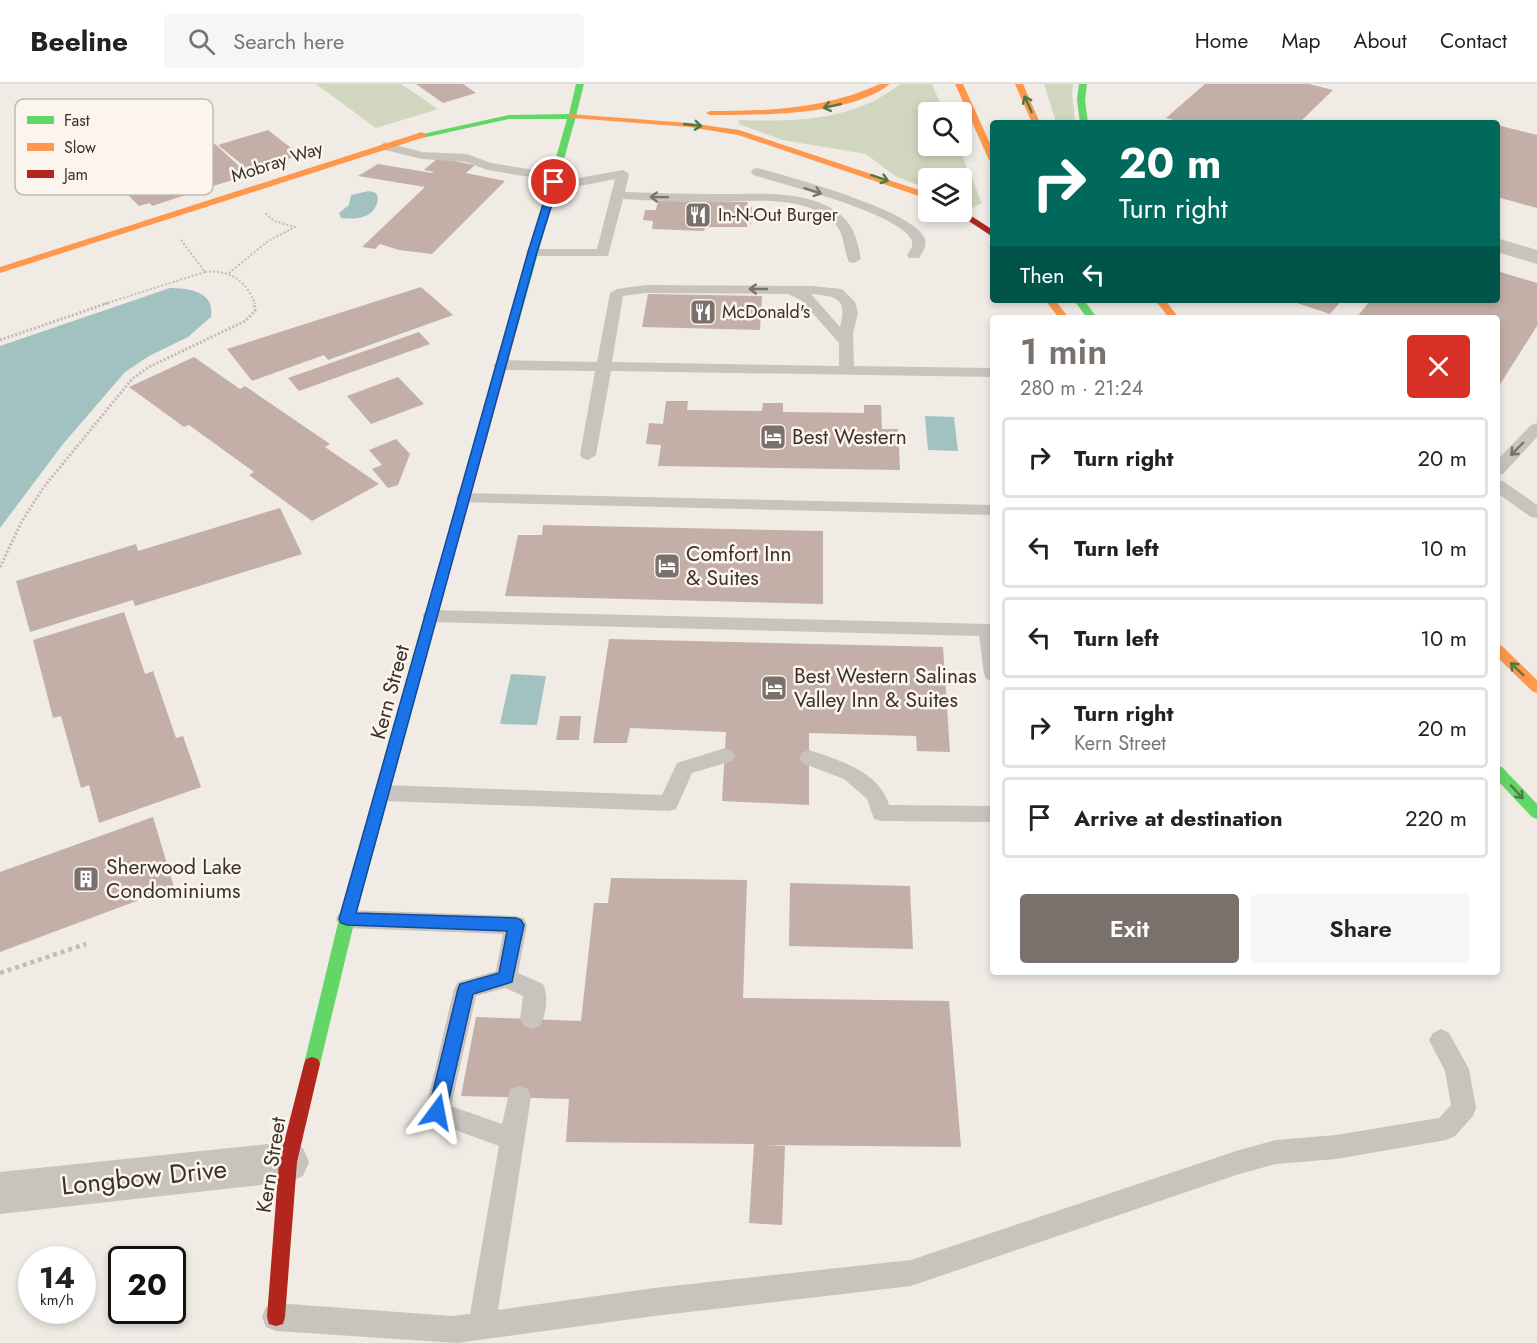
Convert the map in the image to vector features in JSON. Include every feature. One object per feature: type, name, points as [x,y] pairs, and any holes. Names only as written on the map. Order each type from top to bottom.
[{"type":"main road","name":"Kern Street","points":[[276,1317],[288,1162],[347,919],[580,84]]},
{"type":"main road","points":[[572,116],[621,111],[760,113],[813,110],[859,98],[886,84]]},
{"type":"main road","points":[[959,84],[990,153]]},
{"type":"main road","points":[[1019,84],[1035,120]]},
{"type":"main road","points":[[1083,84],[1081,100],[1084,120]]},
{"type":"main road","points":[[572,116],[689,125],[739,133],[918,193]]},
{"type":"main road","name":"Mobray Way","points":[[0,270],[437,130],[489,119],[572,116]]},
{"type":"main road","points":[[972,220],[990,232]]},
{"type":"main road","points":[[1052,303],[1062,315]]},
{"type":"main road","points":[[1162,303],[1172,315]]},
{"type":"main road","points":[[1500,652],[1537,688]]},
{"type":"main road","points":[[1500,774],[1537,813]]},
{"type":"street","points":[[1500,246],[1537,257]]},
{"type":"street","name":"Longbow Drive","points":[[0,1193],[288,1162]]},
{"type":"lane","points":[[385,146],[431,158],[438,154],[479,161],[487,166]]},
{"type":"lane","points":[[472,168],[487,166],[555,180],[579,182],[623,174],[603,253],[532,252]]},
{"type":"lane","points":[[757,172],[876,211],[905,223],[919,238],[920,244],[914,255]]},
{"type":"lane","points":[[618,195],[765,199],[817,207],[836,218],[848,232],[854,259]]},
{"type":"lane","points":[[588,454],[617,293],[645,289],[789,289],[837,292],[848,302],[851,313],[846,333],[847,370]]},
{"type":"lane","points":[[789,289],[806,297],[846,342]]},
{"type":"lane","points":[[501,365],[990,373]]},
{"type":"lane","points":[[1500,467],[1537,428]]},
{"type":"lane","points":[[1500,487],[1537,513]]},
{"type":"lane","points":[[464,498],[990,510]]},
{"type":"lane","points":[[431,616],[988,630],[990,648]]},
{"type":"lane","points":[[384,793],[669,803],[684,768],[725,756]]},
{"type":"lane","points":[[809,758],[851,774],[876,795],[881,813],[990,814]]},
{"type":"lane","points":[[347,919],[516,925],[506,978]]},
{"type":"lane","points":[[512,1139],[437,1112],[466,989],[506,978],[535,992],[532,1019]]},
{"type":"lane","points":[[276,1317],[452,1330],[654,1302],[911,1273],[1239,1162],[1276,1152],[1336,1147],[1446,1128],[1464,1108],[1457,1070],[1441,1040]]},
{"type":"lane","points":[[482,1326],[519,1097]]},
{"type":"path","points":[[229,273],[256,248],[274,236],[295,227],[274,221],[243,192]]},
{"type":"path","points":[[160,218],[194,255],[205,272]]},
{"type":"path","points":[[0,340],[181,278],[205,272],[229,273],[249,292],[256,307],[253,315],[229,329],[149,367],[132,379],[36,498],[0,567]]},
{"type":"path","points":[[0,973],[86,944]]},
{"type":"green space","points":[[316,84],[401,84],[438,109],[376,128]]},
{"type":"green space","points":[[900,84],[932,84],[940,102],[918,102],[918,156],[962,156],[967,168],[918,168],[918,185],[895,176],[866,154],[782,140],[739,124],[739,120],[824,117],[863,106]]},
{"type":"green space","points":[[1044,84],[1073,84],[1075,120],[1055,120]]},
{"type":"green space","points":[[972,179],[982,203],[972,208]]},
{"type":"water","points":[[369,191],[376,193],[378,198],[370,214],[353,219],[341,218],[339,213],[349,205],[351,195]]},
{"type":"water","points":[[170,288],[200,293],[209,302],[211,317],[188,337],[149,356],[125,372],[63,444],[0,528],[0,346]]},
{"type":"water","points":[[925,416],[954,417],[958,451],[928,450]]},
{"type":"water","points":[[511,674],[546,676],[537,725],[500,724]]},
{"type":"building","points":[[416,84],[463,84],[476,93],[443,103]]},
{"type":"building","points":[[1205,84],[1309,84],[1333,90],[1302,120],[1174,120],[1166,118]]},
{"type":"building","points":[[1500,126],[1537,135],[1537,208],[1500,198]]},
{"type":"building","points":[[268,130],[300,155],[250,171],[218,145]]},
{"type":"building","points":[[215,144],[249,175],[213,186],[213,145]]},
{"type":"building","points":[[438,158],[475,165],[466,173],[505,181],[432,254],[399,250],[380,244],[375,249],[362,247],[425,187],[358,176],[378,164],[432,173],[434,172],[424,170]]},
{"type":"building","points":[[128,195],[186,195],[152,206],[150,203],[139,206]]},
{"type":"building","name":"In-N-Out Burger","points":[[658,201],[748,202],[747,207],[752,207],[751,224],[747,224],[747,227],[705,227],[704,231],[652,229],[653,221],[643,220],[645,210],[656,210]]},
{"type":"building","points":[[1500,272],[1537,283],[1537,326],[1500,384],[1500,315],[1358,315],[1368,303],[1500,303]]},
{"type":"building","points":[[421,287],[453,315],[328,360],[324,355],[252,381],[227,349]]},
{"type":"building","name":"McDonald's","points":[[648,294],[762,296],[760,330],[642,327]]},
{"type":"building","points":[[1297,303],[1339,303],[1330,314]]},
{"type":"building","points":[[419,332],[430,344],[299,391],[288,378]]},
{"type":"building","points":[[194,357],[240,389],[245,386],[330,444],[325,447],[379,484],[312,521],[249,475],[254,472],[189,425],[184,427],[129,387]]},
{"type":"building","points":[[398,377],[424,404],[371,424],[347,396]]},
{"type":"building","name":"Best Western","points":[[666,401],[688,401],[687,410],[762,411],[763,403],[783,403],[783,412],[864,413],[864,405],[881,405],[882,429],[898,429],[900,470],[658,466],[661,445],[646,444],[649,423],[663,424]]},
{"type":"building","points":[[396,439],[410,454],[398,485],[388,488],[372,469],[382,465],[369,450]]},
{"type":"building","points":[[280,508],[302,554],[135,606],[133,600],[30,632],[16,581],[136,544],[138,551]]},
{"type":"building","name":"Comfort Inn & Suites","points":[[543,525],[823,531],[823,604],[505,596],[518,535],[542,535]]},
{"type":"building","points":[[124,612],[145,674],[153,671],[176,738],[183,736],[201,787],[99,823],[89,785],[81,788],[61,716],[53,718],[33,640]]},
{"type":"building","name":"Best Western Salinas Valley Inn & Suites","points":[[609,639],[943,647],[950,752],[917,751],[916,736],[809,733],[809,805],[722,801],[726,732],[630,728],[627,743],[593,743]]},
{"type":"building","points":[[560,716],[581,716],[579,740],[556,740]]},
{"type":"building","name":"Sherwood Lake Condominiums","points":[[153,817],[174,887],[0,952],[0,872]]},
{"type":"building","points":[[611,878],[747,880],[743,998],[949,1001],[961,1147],[767,1145],[785,1146],[782,1225],[749,1223],[754,1144],[566,1142],[569,1099],[461,1096],[476,1017],[581,1021],[594,903],[608,903]]},
{"type":"building","points":[[790,883],[910,886],[913,949],[789,946]]},
{"type":"traffic: fast","points":[[572,116],[580,84]]},
{"type":"traffic: fast","points":[[1083,84],[1081,100],[1084,120]]},
{"type":"traffic: fast","points":[[422,135],[509,117],[572,116],[512,329]]},
{"type":"traffic: fast","points":[[1081,303],[1090,315]]},
{"type":"traffic: fast","points":[[312,1064],[347,919],[421,654]]},
{"type":"traffic: fast","points":[[1500,774],[1537,813]]},
{"type":"traffic: slow","points":[[710,113],[800,110],[844,101],[886,84]]},
{"type":"traffic: slow","points":[[959,84],[990,153]]},
{"type":"traffic: slow","points":[[1019,84],[1035,120]]},
{"type":"traffic: slow","points":[[572,116],[689,125],[739,133],[918,193]]},
{"type":"traffic: slow","points":[[0,270],[422,135]]},
{"type":"traffic: slow","points":[[1052,303],[1062,315]]},
{"type":"traffic: slow","points":[[1162,303],[1172,315]]},
{"type":"traffic: slow","points":[[421,654],[512,329]]},
{"type":"traffic: slow","points":[[1500,652],[1537,688]]},
{"type":"traffic: jam","points":[[972,220],[990,232]]},
{"type":"traffic: jam","points":[[276,1317],[288,1162],[312,1064]]},
{"type":"place","name":"In-N-Out Burger","points":[[698,215]]},
{"type":"place","name":"McDonald's","points":[[703,312]]},
{"type":"place","name":"Best Western","points":[[773,437]]},
{"type":"place","name":"Comfort Inn & Suites","points":[[667,566]]},
{"type":"place","name":"Best Western Salinas Valley Inn & Suites","points":[[774,688]]},
{"type":"place","name":"Sherwood Lake Condominiums","points":[[86,879]]},
{"type":"route","points":[[437,1112],[466,989],[506,978],[516,925],[347,919],[532,252],[554,182]]}]
